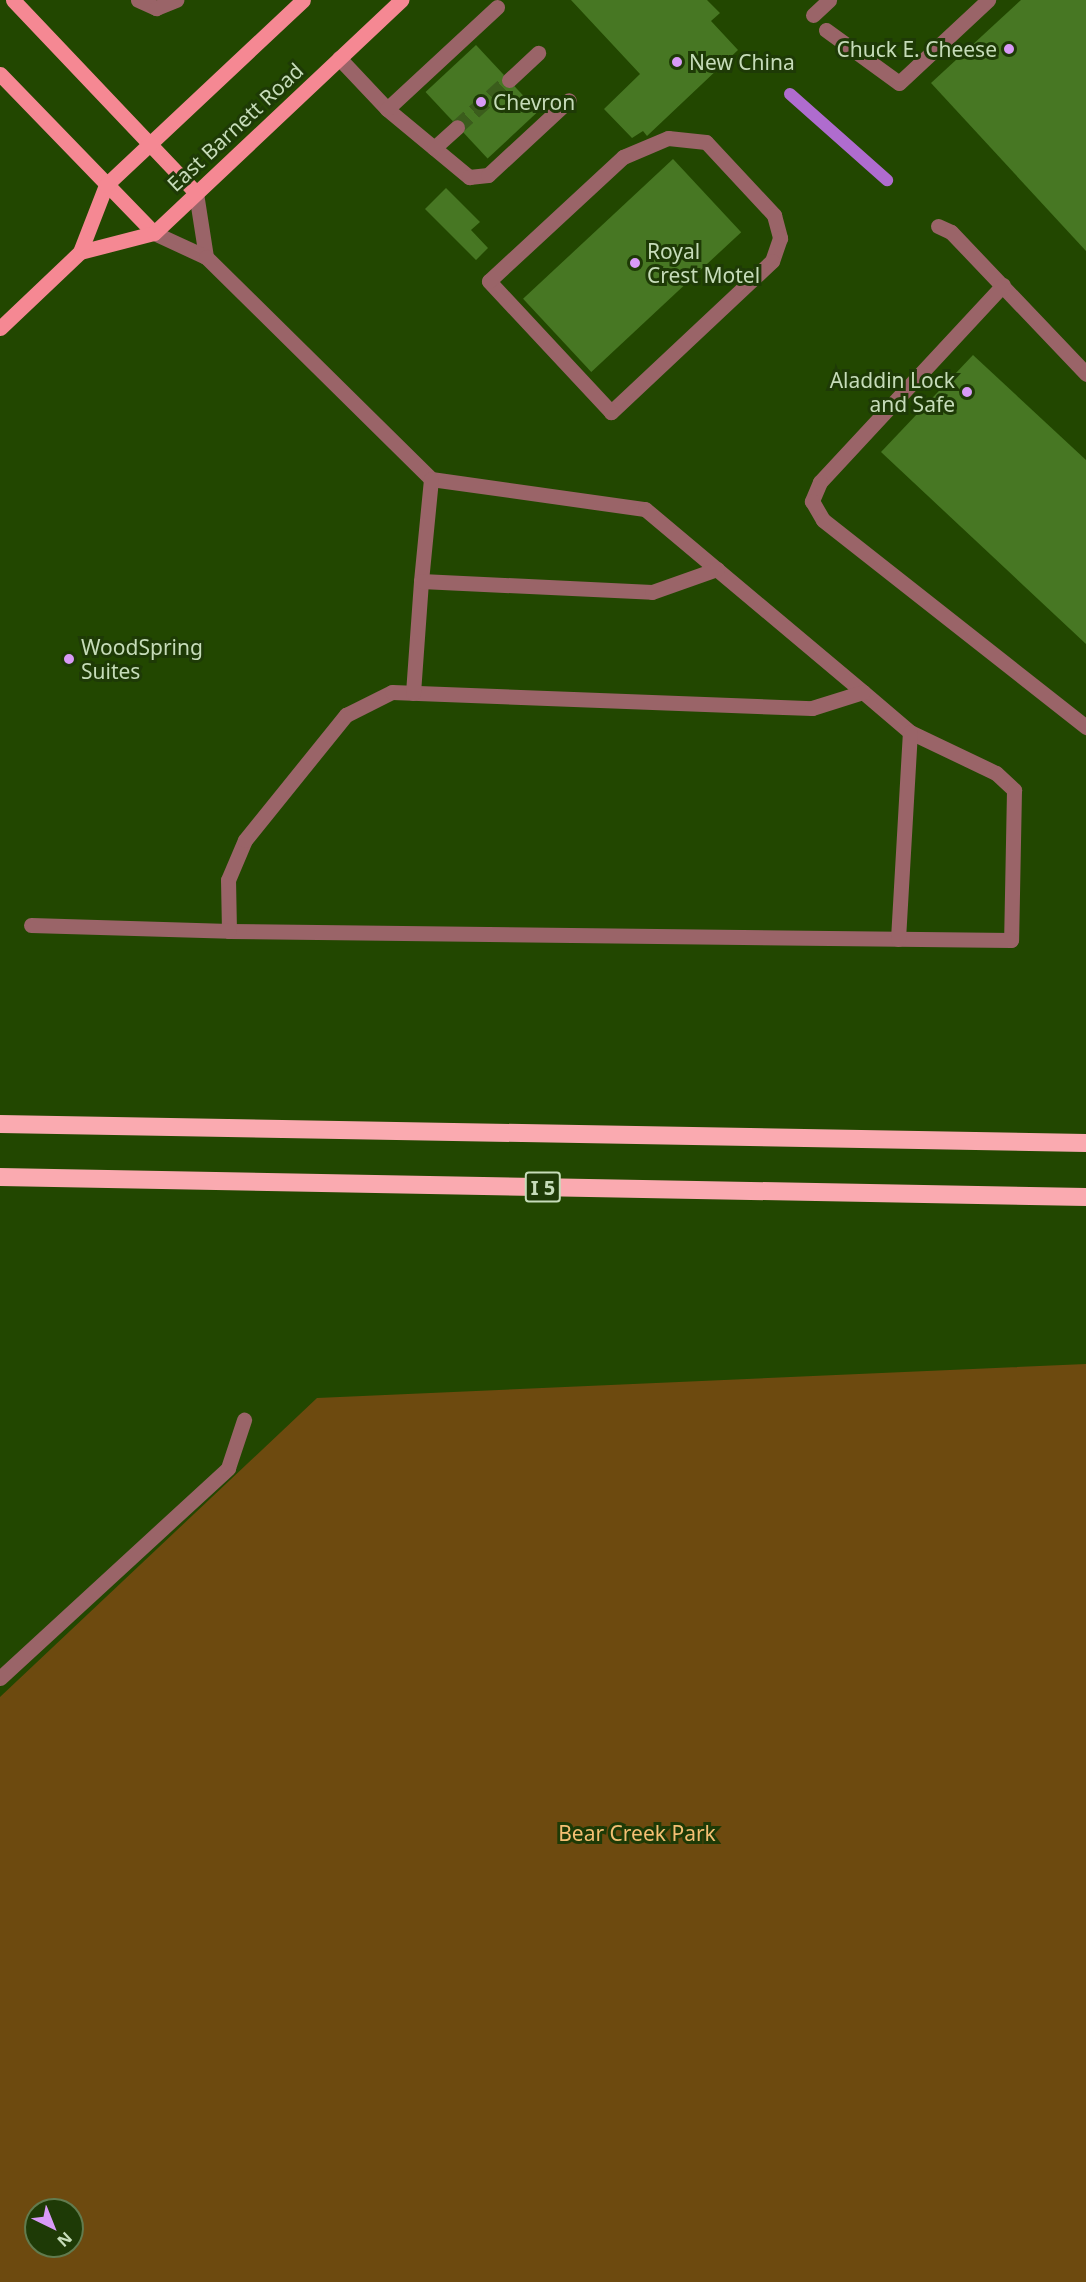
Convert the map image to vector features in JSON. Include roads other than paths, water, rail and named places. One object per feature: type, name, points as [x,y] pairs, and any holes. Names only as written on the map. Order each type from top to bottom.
[{"type":"highway","points":[[0,1124],[1086,1143]]},
{"type":"highway","name":"I 5","points":[[0,1177],[1086,1197]]},
{"type":"main road","points":[[13,0],[196,193]]},
{"type":"main road","name":"East Barnett Road","points":[[0,328],[80,252],[106,185],[303,0]]},
{"type":"main road","name":"East Barnett Road","points":[[80,252],[154,233],[401,0]]},
{"type":"main road","points":[[0,74],[154,233]]},
{"type":"lane","points":[[138,0],[156,8],[176,0]]},
{"type":"lane","points":[[813,15],[829,0]]},
{"type":"lane","points":[[826,30],[899,83],[988,0]]},
{"type":"lane","points":[[387,109],[497,7]]},
{"type":"lane","points":[[509,80],[538,53]]},
{"type":"lane","points":[[339,58],[387,109],[469,177],[488,175],[569,100]]},
{"type":"lane","points":[[434,148],[457,127]]},
{"type":"lane","points":[[668,138],[706,142],[774,215],[780,238],[772,261],[611,412],[489,281],[623,157],[668,138]]},
{"type":"lane","points":[[196,193],[206,257]]},
{"type":"lane","points":[[938,226],[951,232],[1086,374]]},
{"type":"lane","points":[[32,925],[229,931],[1011,940],[1014,790],[996,773],[910,732],[645,509],[431,479],[206,257],[154,233]]},
{"type":"lane","points":[[1003,285],[820,482],[812,501],[823,520],[1086,727]]},
{"type":"lane","points":[[413,693],[431,479]]},
{"type":"lane","points":[[421,581],[652,592],[717,569]]},
{"type":"lane","points":[[229,931],[228,880],[245,840],[346,714],[392,692],[812,708],[863,692]]},
{"type":"lane","points":[[898,939],[910,732]]},
{"type":"lane","points":[[0,1678],[228,1468],[244,1420]]},
{"type":"waterway","points":[[790,94],[887,180]]},
{"type":"tunnel","points":[[457,127],[509,80]]},
{"type":"place","name":"Chuck E. Cheese","points":[[1009,49]]},
{"type":"place","name":"New China","points":[[677,62]]},
{"type":"place","name":"Chevron","points":[[481,102]]},
{"type":"place","name":"Royal Crest Motel","points":[[635,263]]},
{"type":"place","name":"Aladdin Lock and Safe","points":[[967,392]]},
{"type":"place","name":"WoodSpring Suites","points":[[69,659]]},
{"type":"park label","name":"Bear Creek Park","points":[[637,1833]]}]
